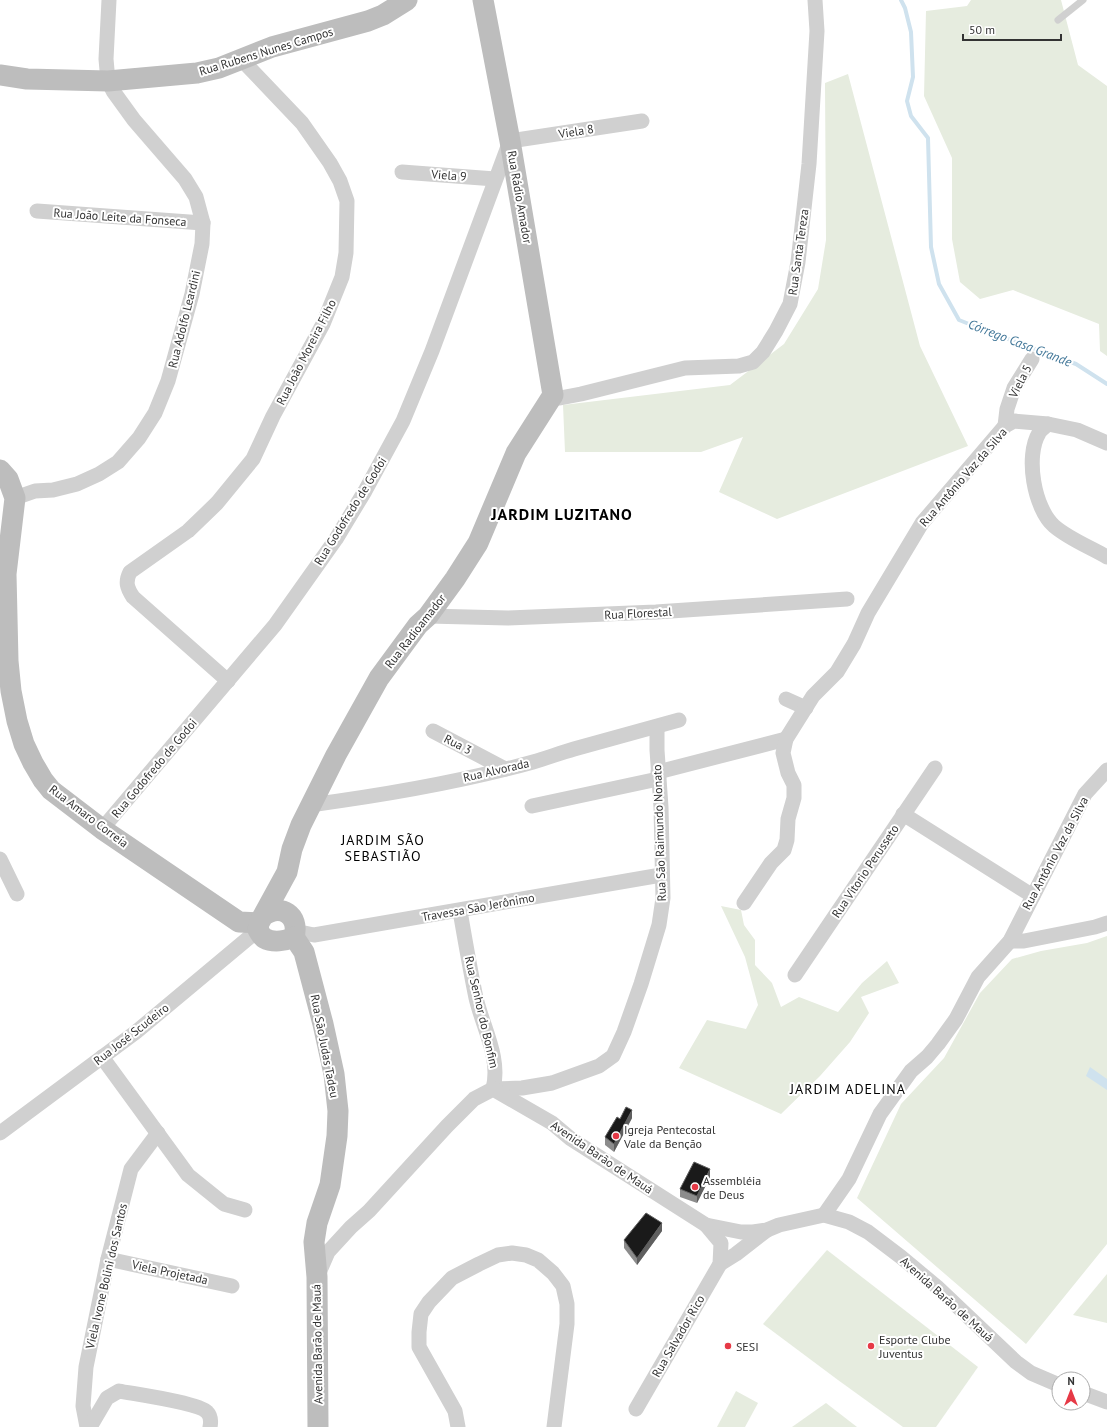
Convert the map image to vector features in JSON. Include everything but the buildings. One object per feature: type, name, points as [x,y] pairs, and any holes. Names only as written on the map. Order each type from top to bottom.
[{"type":"street","points":[[108,81],[106,59],[109,0]]},
{"type":"street","name":"Rua Rubens Nunes Campos","points":[[0,75],[27,79],[108,81],[197,73],[218,68],[272,47],[368,21],[383,15],[407,0]]},
{"type":"street","name":"Rua Rádio Amador","points":[[483,0],[510,142],[554,396]]},
{"type":"street","name":"Rua Santa Tereza","points":[[554,396],[560,398],[685,368],[739,366],[753,362],[766,347],[790,304],[798,262],[810,157],[817,31],[815,0]]},
{"type":"street","name":"Rua João Moreira Filho","points":[[228,681],[133,597],[128,588],[127,579],[130,572],[188,531],[217,503],[253,459],[273,416],[323,324],[343,271],[346,254],[347,201],[340,181],[330,163],[302,123],[241,60]]},
{"type":"street","name":"Rua Adolfo Leardini","points":[[15,498],[35,491],[53,490],[77,484],[99,474],[118,462],[139,438],[155,413],[168,381],[192,294],[202,244],[203,224],[196,197],[185,179],[134,120],[113,91],[108,81]]},
{"type":"street","name":"Viela 8","points":[[510,142],[642,121]]},
{"type":"street","name":"Rua Godofredo de Godoi","points":[[102,828],[275,625],[336,539],[365,491],[403,421],[432,351],[510,142]]},
{"type":"street","name":"Viela 9","points":[[402,172],[493,186]]},
{"type":"street","points":[[493,186],[508,184],[518,188]]},
{"type":"street","name":"Rua João Leite da Fonseca","points":[[37,211],[203,224]]},
{"type":"street","name":"Viela 5","points":[[1005,426],[1007,408],[1014,388],[1032,359]]},
{"type":"street","name":"Rua Radioamador","points":[[260,923],[287,872],[292,848],[301,825],[336,755],[379,678],[418,625],[428,616],[455,579],[478,543],[516,453],[554,396]]},
{"type":"street","name":"Rua Antônio Vaz da Silva","points":[[784,746],[813,696],[837,672],[851,650],[868,613],[922,522],[1005,426],[1014,421],[1048,424],[1077,430],[1107,442]]},
{"type":"street","points":[[1048,424],[1039,432],[1035,441],[1032,460],[1034,483],[1045,517],[1064,533],[1107,557]]},
{"type":"street","points":[[0,470],[8,479],[15,498]]},
{"type":"street","name":"Rua Amaro Correia","points":[[15,498],[6,574],[8,662],[11,691],[17,721],[24,744],[43,780],[51,790],[102,828],[239,922],[260,923]]},
{"type":"street","name":"Rua Florestal","points":[[428,616],[508,618],[656,612],[847,599]]},
{"type":"street","points":[[786,699],[806,708]]},
{"type":"street","name":"Rua Alvorada","points":[[310,805],[405,790],[505,769],[679,720]]},
{"type":"street","name":"Rua São Raimundo Nonato","points":[[493,1089],[522,1088],[552,1083],[599,1066],[613,1056],[624,1032],[641,984],[659,925],[663,898],[657,727]]},
{"type":"street","name":"Rua 3","points":[[433,731],[505,769]]},
{"type":"street","points":[[532,806],[784,746],[788,773],[794,785],[794,798],[788,819],[787,840],[784,850],[771,863],[744,903]]},
{"type":"street","name":"Rua Vitorio Perusseto","points":[[795,975],[935,768]]},
{"type":"street","name":"Rua Antônio Vaz da Silva","points":[[824,1214],[849,1179],[880,1114],[911,1071],[927,1057],[938,1044],[956,1019],[978,977],[1010,941],[1085,794],[1107,770]]},
{"type":"street","points":[[903,814],[1033,896]]},
{"type":"street","points":[[0,859],[17,894]]},
{"type":"street","name":"Rua Radioamador","points":[[287,872],[293,928]]},
{"type":"street","name":"Travessa São Jerônimo","points":[[293,928],[314,935],[460,911],[661,875]]},
{"type":"street","points":[[276,909],[282,910],[293,928],[286,941],[273,940],[263,938],[260,923],[270,911],[276,909]]},
{"type":"street","name":"Rua Senhor do Bonfim","points":[[460,911],[476,999],[495,1063],[496,1078],[493,1089]]},
{"type":"street","name":"Rua José Scudeiro","points":[[0,1133],[159,1013],[260,923]]},
{"type":"street","points":[[1010,941],[1024,941],[1095,927],[1107,923]]},
{"type":"street","name":"Rua São Judas Tadeu","points":[[293,928],[304,952],[323,1024],[334,1074],[338,1111],[337,1136],[330,1185],[317,1223],[314,1242],[317,1277]]},
{"type":"street","points":[[102,1057],[188,1175],[224,1204],[245,1210]]},
{"type":"street","name":"Avenida Barão de Mauá","points":[[318,1427],[317,1277],[328,1252],[351,1226],[369,1211],[447,1126],[474,1099],[493,1089],[552,1123],[572,1139],[706,1225],[741,1232],[767,1230],[779,1225],[824,1214],[848,1222],[868,1232],[938,1287],[1016,1362],[1031,1373],[1051,1382]]},
{"type":"street","name":"Viela Ivone Bolini dos Santos","points":[[87,1427],[82,1406],[86,1367],[108,1259],[131,1169],[158,1133]]},
{"type":"street","points":[[706,1225],[720,1243],[720,1264]]},
{"type":"street","name":"Rua Salvador Rico","points":[[636,1409],[720,1264],[736,1254],[767,1230]]},
{"type":"street","points":[[458,1427],[454,1410],[419,1347],[421,1314],[429,1302],[452,1278],[498,1255],[512,1253],[526,1255],[538,1260],[553,1273],[563,1286],[568,1304],[568,1324],[554,1427]]},
{"type":"street","name":"Viela Projetada","points":[[108,1259],[232,1286]]},
{"type":"street","points":[[90,1427],[107,1398],[119,1391],[195,1406],[207,1411],[211,1419],[210,1427]]},
{"type":"street","points":[[1091,1396],[1107,1402]]},
{"type":"lane","points":[[1058,20],[1083,0]]},
{"type":"shaded area","points":[[971,0],[1061,0],[1078,65],[1107,86],[1107,356],[1100,351],[1099,324],[1013,290],[980,299],[960,282],[952,239],[952,158],[924,96],[926,11],[967,6]]},
{"type":"shaded area","points":[[848,74],[920,346],[968,446],[777,519],[719,492],[743,437],[701,452],[565,452],[563,405],[730,385],[784,344],[818,289],[826,240],[825,83]]},
{"type":"shaded area","points":[[721,906],[741,910],[744,925],[755,940],[755,965],[772,983],[781,1007],[799,997],[838,1012],[862,983],[887,961],[899,983],[861,997],[869,1013],[850,1042],[820,1076],[781,1114],[679,1068],[707,1020],[746,1029],[758,1005],[745,957]]},
{"type":"shaded area","points":[[1107,936],[1107,1244],[1026,1344],[857,1198],[901,1104],[944,1058],[980,993],[1012,959],[1041,951],[1087,943]]},
{"type":"shaded area","name":"Esporte Clube Juventus","points":[[827,1250],[978,1367],[936,1427],[903,1427],[763,1324]]},
{"type":"shaded area","points":[[1107,1274],[1107,1323],[1073,1315]]},
{"type":"shaded area","points":[[736,1391],[758,1403],[745,1427],[717,1427]]},
{"type":"shaded area","points":[[826,1403],[857,1427],[792,1427]]},
{"type":"water","points":[[1090,1067],[1107,1079],[1107,1090],[1086,1076]]},
{"type":"waterway","name":"Córrego Casa Grande","points":[[901,0],[905,8],[911,32],[913,77],[907,101],[911,116],[928,138],[931,247],[939,284],[959,320],[1076,364],[1107,384]]},
{"type":"place","name":"Igreja Pentecostal Vale da Benção","points":[[616,1136]]},
{"type":"place","name":"Assembléia de Deus","points":[[695,1187]]},
{"type":"place","name":"SESI","points":[[728,1346]]},
{"type":"place","name":"Esporte Clube Juventus","points":[[871,1346]]},
{"type":"district","name":"JARDIM LUZITANO","points":[[562,514]]},
{"type":"district","name":"JARDIM SÃO SEBASTIÃO","points":[[383,848]]},
{"type":"district","name":"JARDIM ADELINA","points":[[848,1089]]}]
